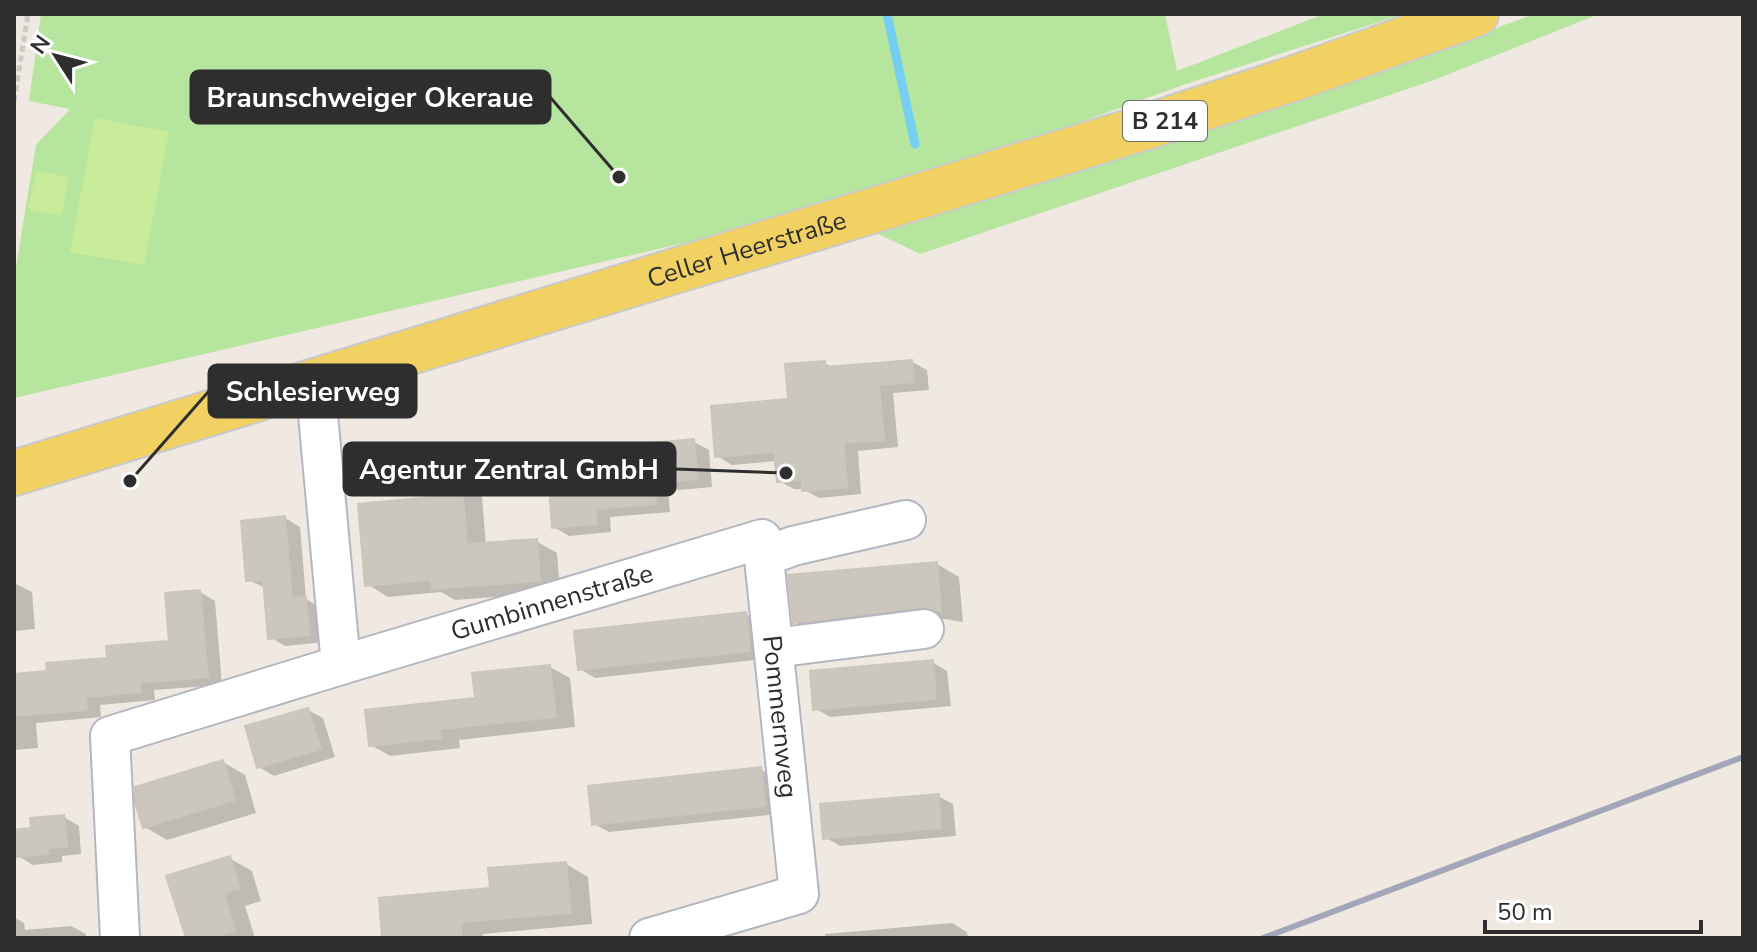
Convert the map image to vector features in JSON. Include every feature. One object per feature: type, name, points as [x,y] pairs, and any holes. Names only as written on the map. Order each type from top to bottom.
[{"type":"main road","name":"Celler Heerstraße","points":[[14,473],[1146,127],[1476,14]]},
{"type":"street","points":[[315,382],[341,665]]},
{"type":"street","name":"Gumbinnenstraße","points":[[120,938],[110,736],[341,665],[763,548],[793,546],[906,520]]},
{"type":"street","name":"Pommernweg","points":[[649,938],[799,894],[763,548]]},
{"type":"street","points":[[774,648],[924,629]]},
{"type":"path","points":[[14,101],[28,14]]},
{"type":"green space","points":[[41,14],[1165,14],[1177,71],[1324,14],[1404,14],[1183,85],[857,203],[14,398],[14,279],[36,145],[70,109],[29,101]]},
{"type":"green space","points":[[1534,14],[1599,14],[1434,80],[920,254],[864,227],[1110,161],[1337,87]]},
{"type":"green space","points":[[95,118],[169,132],[144,265],[70,252]]},
{"type":"green space","points":[[36,171],[69,177],[62,216],[28,210]]},
{"type":"building","points":[[912,360],[914,382],[879,385],[884,440],[844,443],[847,487],[802,491],[802,480],[777,482],[774,452],[715,457],[711,406],[788,399],[785,364],[825,361],[825,367]]},
{"type":"building","points":[[694,439],[698,479],[654,483],[656,504],[596,509],[597,524],[552,528],[549,486],[598,482],[595,448]]},
{"type":"building","points":[[462,483],[467,544],[537,539],[540,581],[432,589],[431,580],[365,586],[358,504],[432,497],[431,486]]},
{"type":"building","points":[[285,516],[292,598],[306,597],[310,635],[268,639],[263,580],[246,581],[241,521]]},
{"type":"building","points":[[937,562],[941,611],[921,607],[793,623],[788,575]]},
{"type":"building","points":[[200,590],[208,677],[140,683],[141,692],[86,697],[87,710],[14,716],[14,674],[47,671],[46,663],[107,658],[106,646],[169,641],[165,593]]},
{"type":"building","points":[[746,612],[750,651],[578,670],[574,631]]},
{"type":"building","points":[[933,660],[936,699],[813,710],[810,671]]},
{"type":"building","points":[[550,665],[556,717],[440,729],[441,738],[369,746],[365,710],[475,698],[472,673]]},
{"type":"building","points":[[308,708],[321,749],[257,768],[245,726]]},
{"type":"building","points":[[223,760],[235,800],[143,828],[135,803],[135,787]]},
{"type":"building","points":[[761,767],[765,806],[592,825],[588,786]]},
{"type":"building","points":[[939,794],[941,828],[823,839],[820,804]]},
{"type":"building","points":[[64,815],[67,847],[47,848],[48,854],[17,857],[14,830],[31,828],[30,818]]},
{"type":"building","points":[[230,856],[240,889],[224,893],[235,931],[211,938],[186,938],[166,876]]},
{"type":"building","points":[[566,862],[571,913],[461,922],[462,938],[382,938],[379,898],[490,888],[488,868]]},
{"type":"waterway","points":[[887,14],[915,144]]},
{"type":"railway","points":[[1263,938],[1743,757]]},
{"type":"place","name":"Braunschweiger Okeraue","points":[[619,177]]},
{"type":"place","name":"Agentur Zentral GmbH","points":[[786,473]]},
{"type":"place","name":"Schlesierweg","points":[[130,481]]}]
